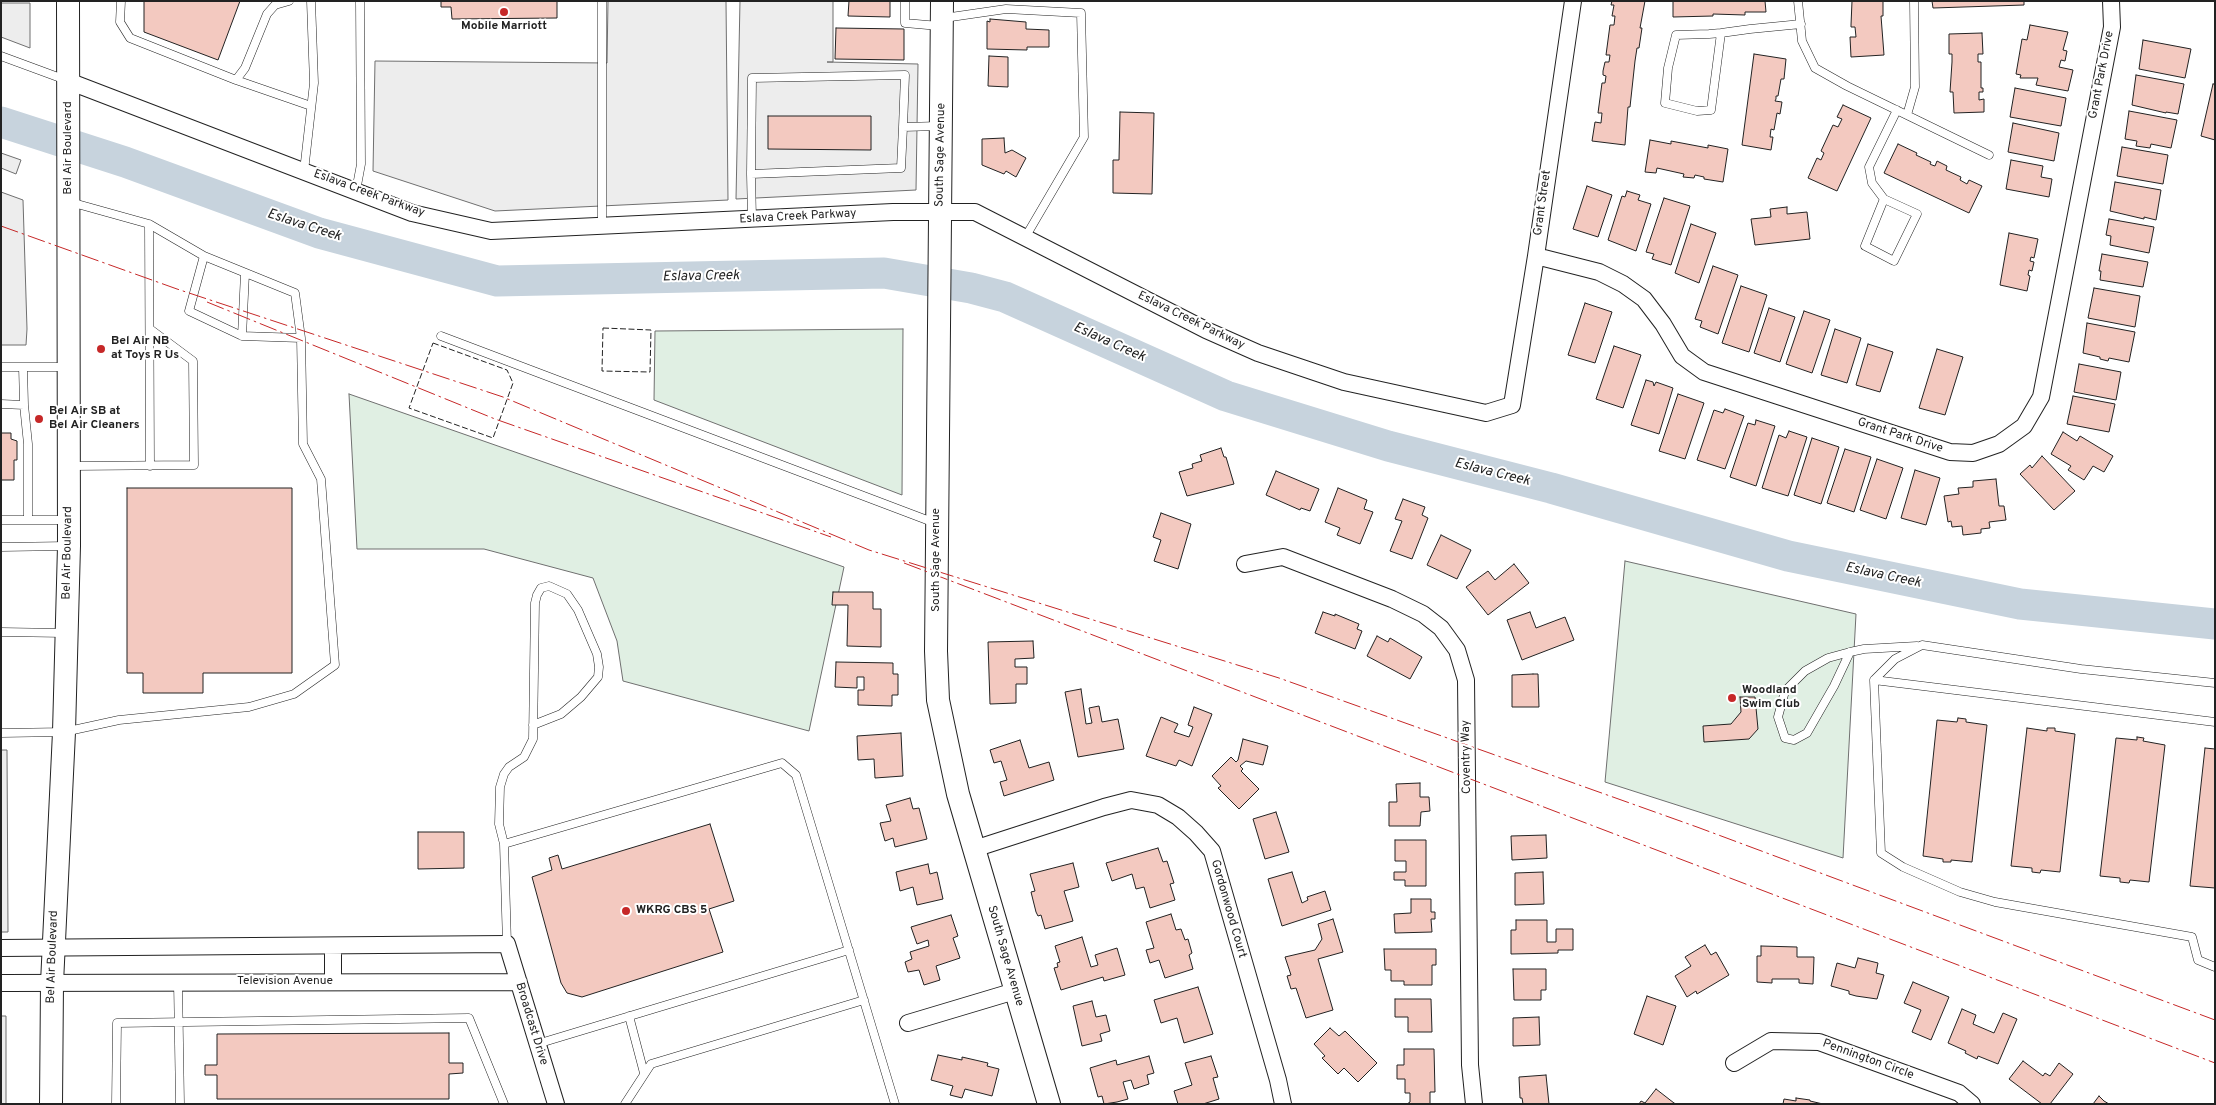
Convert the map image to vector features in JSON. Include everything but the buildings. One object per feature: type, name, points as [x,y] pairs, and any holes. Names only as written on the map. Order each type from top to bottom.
[{"type":"street","name":"Bel Air Boulevard","points":[[51,1104],[53,948],[64,732],[69,546],[68,1]]},
{"type":"street","name":"Grant Street","points":[[1512,405],[1573,1]]},
{"type":"street","name":"Grant Park Drive","points":[[1536,256],[1599,272],[1623,284],[1644,299],[1663,324],[1682,356],[1704,372],[1950,452],[1974,453],[1998,444],[2024,426],[2041,397],[2112,27],[2111,1]]},
{"type":"street","name":"South Sage Avenue","points":[[942,16],[936,651],[938,700],[958,794],[1048,1104]]},
{"type":"street","name":"Eslava Creek Parkway","points":[[68,80],[412,213],[491,231],[752,219],[975,212],[1026,236],[1206,330],[1258,354],[1344,382],[1486,413],[1512,405]]},
{"type":"street","name":"Coventry Way","points":[[1245,564],[1283,557],[1392,599],[1423,614],[1441,628],[1457,650],[1466,680],[1470,1065],[1474,1104]]},
{"type":"street","name":"Gordonwood Court","points":[[974,849],[1131,800],[1158,805],[1178,817],[1212,851],[1278,1080],[1283,1104]]},
{"type":"street","points":[[1,948],[507,944]]},
{"type":"street","name":"Broadcast Drive","points":[[507,944],[556,1104]]},
{"type":"street","points":[[333,946],[333,982]]},
{"type":"street","name":"Television Avenue","points":[[1,983],[519,982]]},
{"type":"street","points":[[908,1023],[1015,991]]},
{"type":"street","name":"Pennington Circle","points":[[1734,1063],[1771,1041],[1819,1042],[1959,1093],[1972,1104]]},
{"type":"lane","points":[[236,80],[245,68],[267,14],[275,5],[289,1]]},
{"type":"lane","points":[[304,171],[314,83],[311,1]]},
{"type":"lane","points":[[356,191],[361,164],[360,1]]},
{"type":"lane","points":[[602,1],[602,226]]},
{"type":"lane","points":[[905,1],[905,23],[942,16],[1006,9],[1081,13],[1084,137],[1026,236]]},
{"type":"lane","points":[[1798,1],[1802,41],[1815,68],[1989,155]]},
{"type":"lane","points":[[1907,115],[1915,87],[1914,1]]},
{"type":"lane","points":[[121,3],[120,22],[130,38],[236,80],[311,106]]},
{"type":"lane","points":[[1721,33],[1711,110],[1697,111],[1665,103],[1668,68],[1676,35],[1721,33],[1800,24]]},
{"type":"lane","points":[[1,56],[68,80]]},
{"type":"lane","points":[[751,174],[901,168],[905,75],[752,78],[751,174],[752,219]]},
{"type":"lane","points":[[1884,199],[1864,246],[1894,261],[1917,214],[1884,199],[1872,183],[1868,167],[1897,110]]},
{"type":"lane","points":[[903,127],[941,126]]},
{"type":"lane","points":[[1,733],[64,732],[119,720],[249,707],[294,694],[335,665],[321,479],[303,444],[301,338],[295,293],[204,256],[149,224],[69,202]]},
{"type":"lane","points":[[149,224],[150,466]]},
{"type":"lane","points":[[204,256],[189,311],[242,336],[301,338]]},
{"type":"lane","points":[[242,336],[245,273]]},
{"type":"lane","points":[[70,466],[194,465],[193,360],[150,329]]},
{"type":"lane","points":[[442,336],[937,524]]},
{"type":"lane","points":[[1,367],[70,368]]},
{"type":"lane","points":[[23,367],[28,444],[28,518]]},
{"type":"lane","points":[[1,404],[24,405]]},
{"type":"lane","points":[[1,520],[28,518],[69,520]]},
{"type":"lane","points":[[1,547],[69,546]]},
{"type":"lane","points":[[507,944],[504,844],[499,824],[500,787],[504,774],[524,757],[533,739],[533,725],[535,603],[536,594],[541,588],[549,586],[567,594],[578,610],[597,654],[598,677],[581,697],[561,714],[533,725]]},
{"type":"lane","points":[[1,632],[67,632]]},
{"type":"lane","points":[[1922,645],[1895,659],[1874,680],[1881,853],[1904,867],[1960,892],[1995,902],[2192,937],[2198,960],[2215,967]]},
{"type":"lane","points":[[1850,652],[1834,686],[1807,733],[1794,740],[1785,738],[1778,716],[1785,691],[1805,672],[1828,658],[1850,652],[1864,649],[1922,645],[2081,669],[2215,683]]},
{"type":"lane","points":[[1874,680],[2215,722]]},
{"type":"lane","points":[[504,844],[782,763],[796,775],[895,1104]]},
{"type":"lane","points":[[537,1044],[848,950]]},
{"type":"lane","points":[[178,982],[180,1104]]},
{"type":"lane","points":[[625,1104],[649,1066],[655,1062],[864,1000]]},
{"type":"lane","points":[[629,1016],[644,1073]]},
{"type":"lane","points":[[116,1104],[117,1023],[468,1018],[504,1104]]},
{"type":"green space","points":[[903,329],[902,495],[654,400],[655,331]]},
{"type":"green space","points":[[349,394],[844,567],[809,731],[623,681],[617,641],[593,578],[484,549],[357,549]]},
{"type":"green space","name":"Woodland Swim Club","points":[[1625,561],[1856,614],[1843,858],[1605,782]]},
{"type":"shaded area","points":[[608,1],[726,1],[728,200],[495,211],[373,171],[375,61],[607,63]]},
{"type":"shaded area","points":[[740,1],[833,1],[833,62],[827,62],[918,64],[916,190],[736,199]]},
{"type":"shaded area","points":[[1,3],[30,3],[30,48],[1,37]]},
{"type":"shaded area","points":[[1,153],[21,160],[16,174],[1,168]]},
{"type":"shaded area","points":[[1,192],[23,200],[26,345],[1,345]]},
{"type":"shaded area","points":[[1,750],[7,750],[8,932],[1,932]]},
{"type":"shaded area","points":[[1,1016],[6,1016],[6,1104],[1,1104]]},
{"type":"waterway","name":"Eslava Creek","points":[[1,122],[125,162],[319,233],[497,281],[884,273],[971,288],[1005,297],[1226,396],[1388,446],[1551,488],[1788,556],[2020,604],[2215,624]]},
{"type":"fence","points":[[603,328],[651,330],[650,372],[602,371],[603,328]]},
{"type":"fence","points":[[433,343],[507,370],[513,383],[493,438],[409,408],[433,343]]},
{"type":"power","points":[[1,226],[177,289],[503,397],[869,550],[1279,678],[1697,827],[2215,1020]]},
{"type":"power","points":[[207,302],[495,419],[831,537]]},
{"type":"power","points":[[904,563],[2215,1063]]},
{"type":"place","name":"Mobile Marriott","points":[[504,12]]},
{"type":"place","name":"Bel Air NB at Toys R Us","points":[[101,349]]},
{"type":"place","name":"Bel Air SB at Bel Air Cleaners","points":[[39,419]]},
{"type":"place","name":"Woodland Swim Club","points":[[1732,698]]},
{"type":"place","name":"WKRG CBS 5","points":[[626,911]]}]
